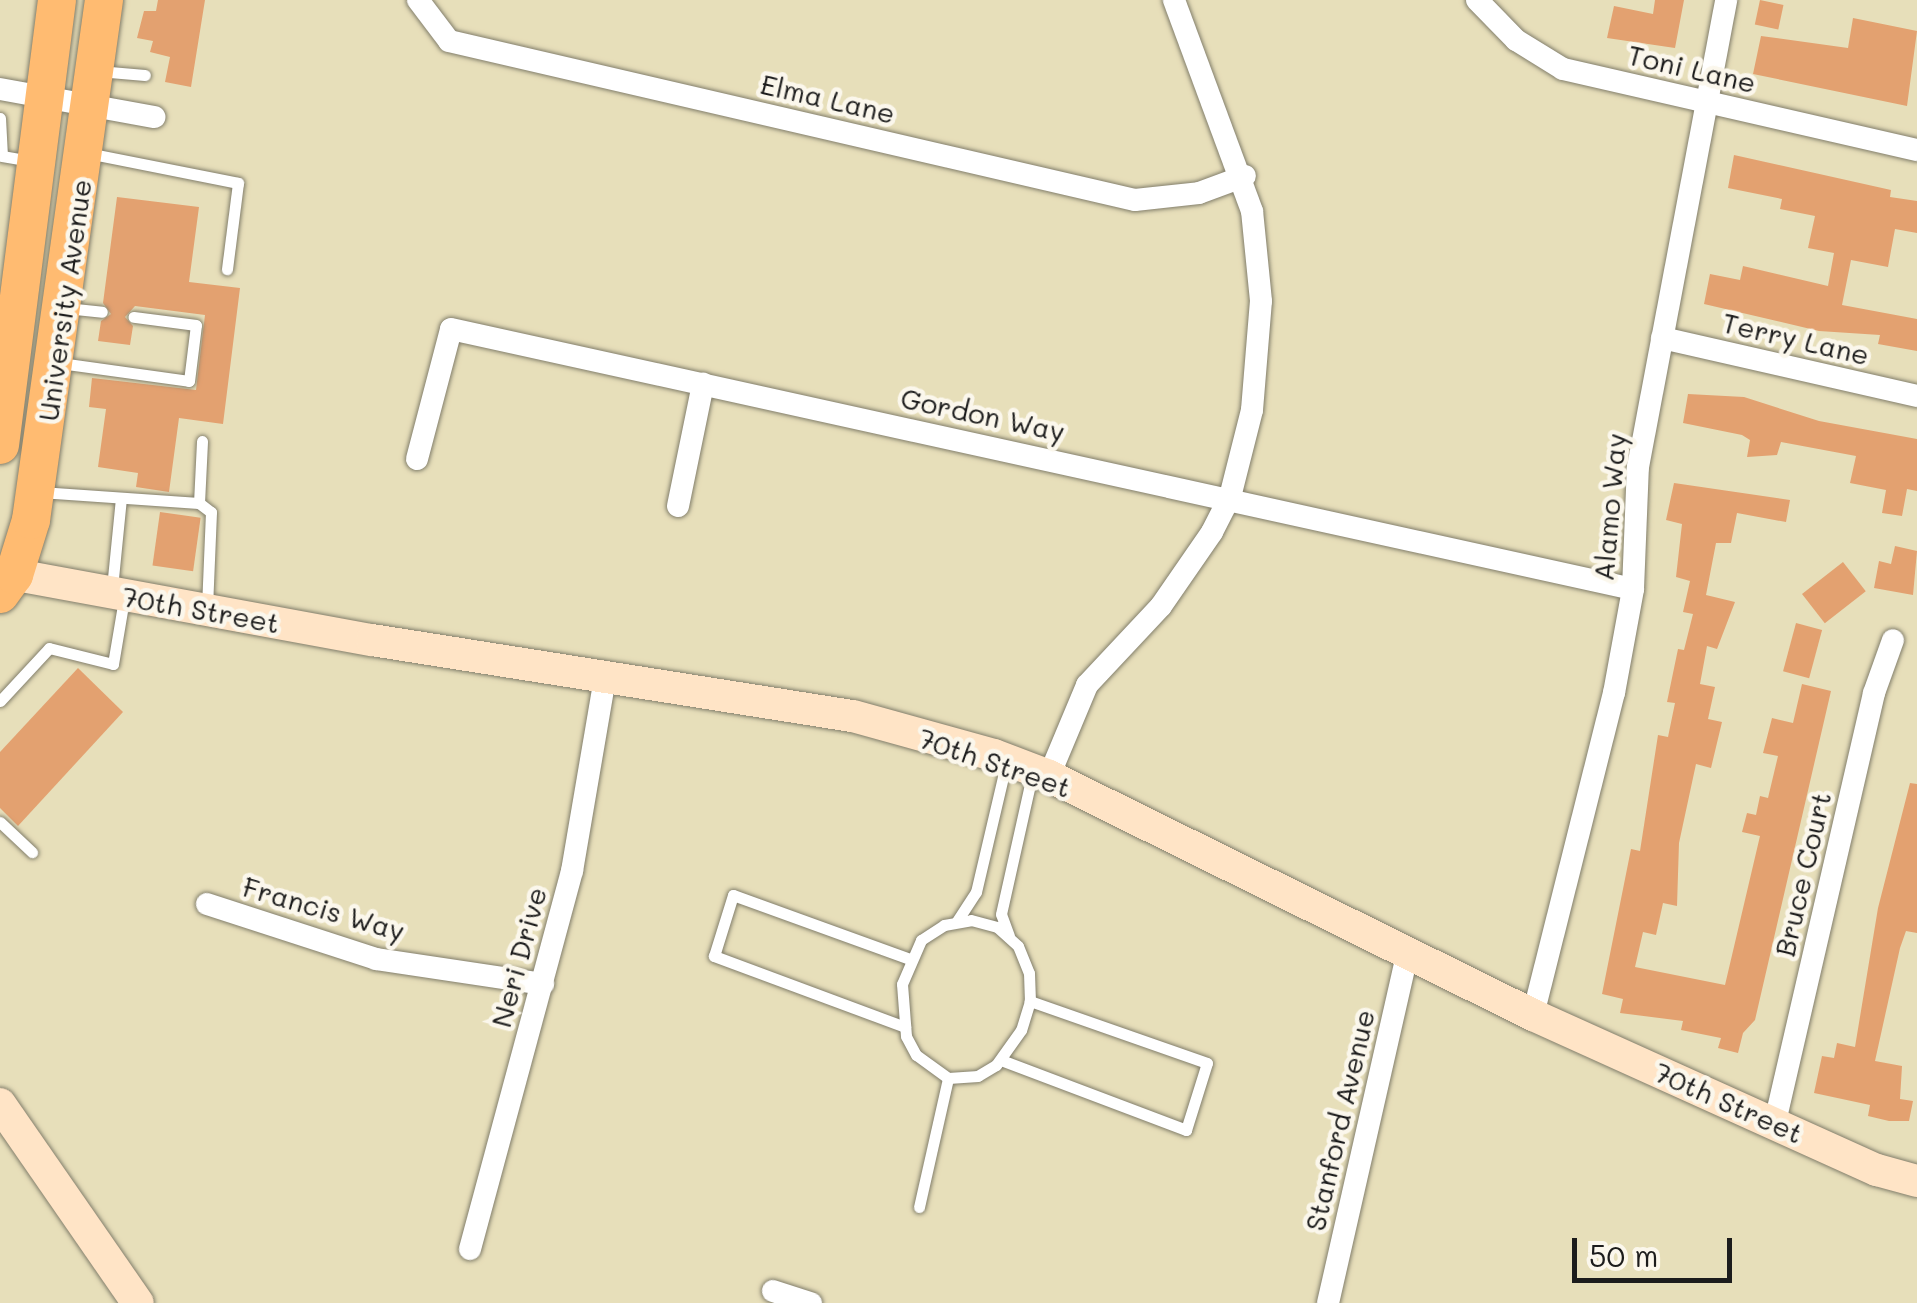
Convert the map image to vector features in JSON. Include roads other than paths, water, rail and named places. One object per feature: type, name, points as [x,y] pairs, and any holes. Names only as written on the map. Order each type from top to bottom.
[{"type":"main road","name":"University Avenue","points":[[1,433],[10,290],[45,99],[57,0]]},
{"type":"main road","name":"University Avenue","points":[[4,580],[36,492],[104,0]]},
{"type":"main road","name":"70th Street","points":[[4,580],[118,594],[853,716],[1030,769],[1533,1015],[1917,1181]]},
{"type":"main road","points":[[0,1104],[138,1303]]},
{"type":"street","name":"Elma Lane","points":[[418,0],[449,41],[1135,200],[1199,192],[1244,176]]},
{"type":"street","points":[[1030,769],[1088,684],[1168,597],[1230,497],[1260,353],[1258,260],[1244,176],[1174,0]]},
{"type":"street","name":"Toni Lane","points":[[1476,0],[1516,40],[1562,69],[1917,150]]},
{"type":"street","name":"Alamo Way","points":[[1533,1015],[1633,589],[1638,466],[1726,0]]},
{"type":"street","points":[[0,89],[45,99],[92,88],[154,117]]},
{"type":"street","name":"Gordon Way","points":[[417,459],[450,329],[1230,497],[1633,589]]},
{"type":"street","name":"Terry Lane","points":[[1662,338],[1917,396]]},
{"type":"street","points":[[678,506],[703,384]]},
{"type":"street","name":"Bruce Court","points":[[1774,1122],[1876,683],[1892,640]]},
{"type":"street","name":"Neri Drive","points":[[470,1249],[572,871],[605,677]]},
{"type":"street","name":"Francis Way","points":[[208,904],[376,959],[543,984]]},
{"type":"street","name":"Stanford Avenue","points":[[1328,1303],[1408,951]]},
{"type":"street","points":[[773,1291],[811,1303]]},
{"type":"lane","points":[[92,88],[145,76]]},
{"type":"lane","points":[[0,118],[2,156],[33,162]]},
{"type":"lane","points":[[83,152],[238,183],[226,269]]},
{"type":"lane","points":[[62,308],[102,312]]},
{"type":"lane","points":[[56,362],[189,380],[196,326],[134,318]]},
{"type":"lane","points":[[199,503],[202,442]]},
{"type":"lane","points":[[36,492],[199,503],[210,512],[207,610]]},
{"type":"lane","points":[[0,701],[49,648],[113,664],[121,498]]},
{"type":"lane","points":[[957,921],[976,892],[1030,769]]},
{"type":"lane","points":[[1009,936],[984,922],[957,921],[932,931],[910,960],[902,984],[905,1026],[916,1055],[948,1078],[978,1076],[1001,1060],[1021,1030],[1030,1001],[1026,959],[1009,936],[1000,914],[1030,769]]},
{"type":"lane","points":[[0,822],[32,852]]},
{"type":"lane","points":[[905,1026],[714,956],[733,896],[910,960]]},
{"type":"lane","points":[[1001,1060],[1186,1130],[1207,1064],[1030,1001]]},
{"type":"lane","points":[[920,1207],[948,1078]]}]
